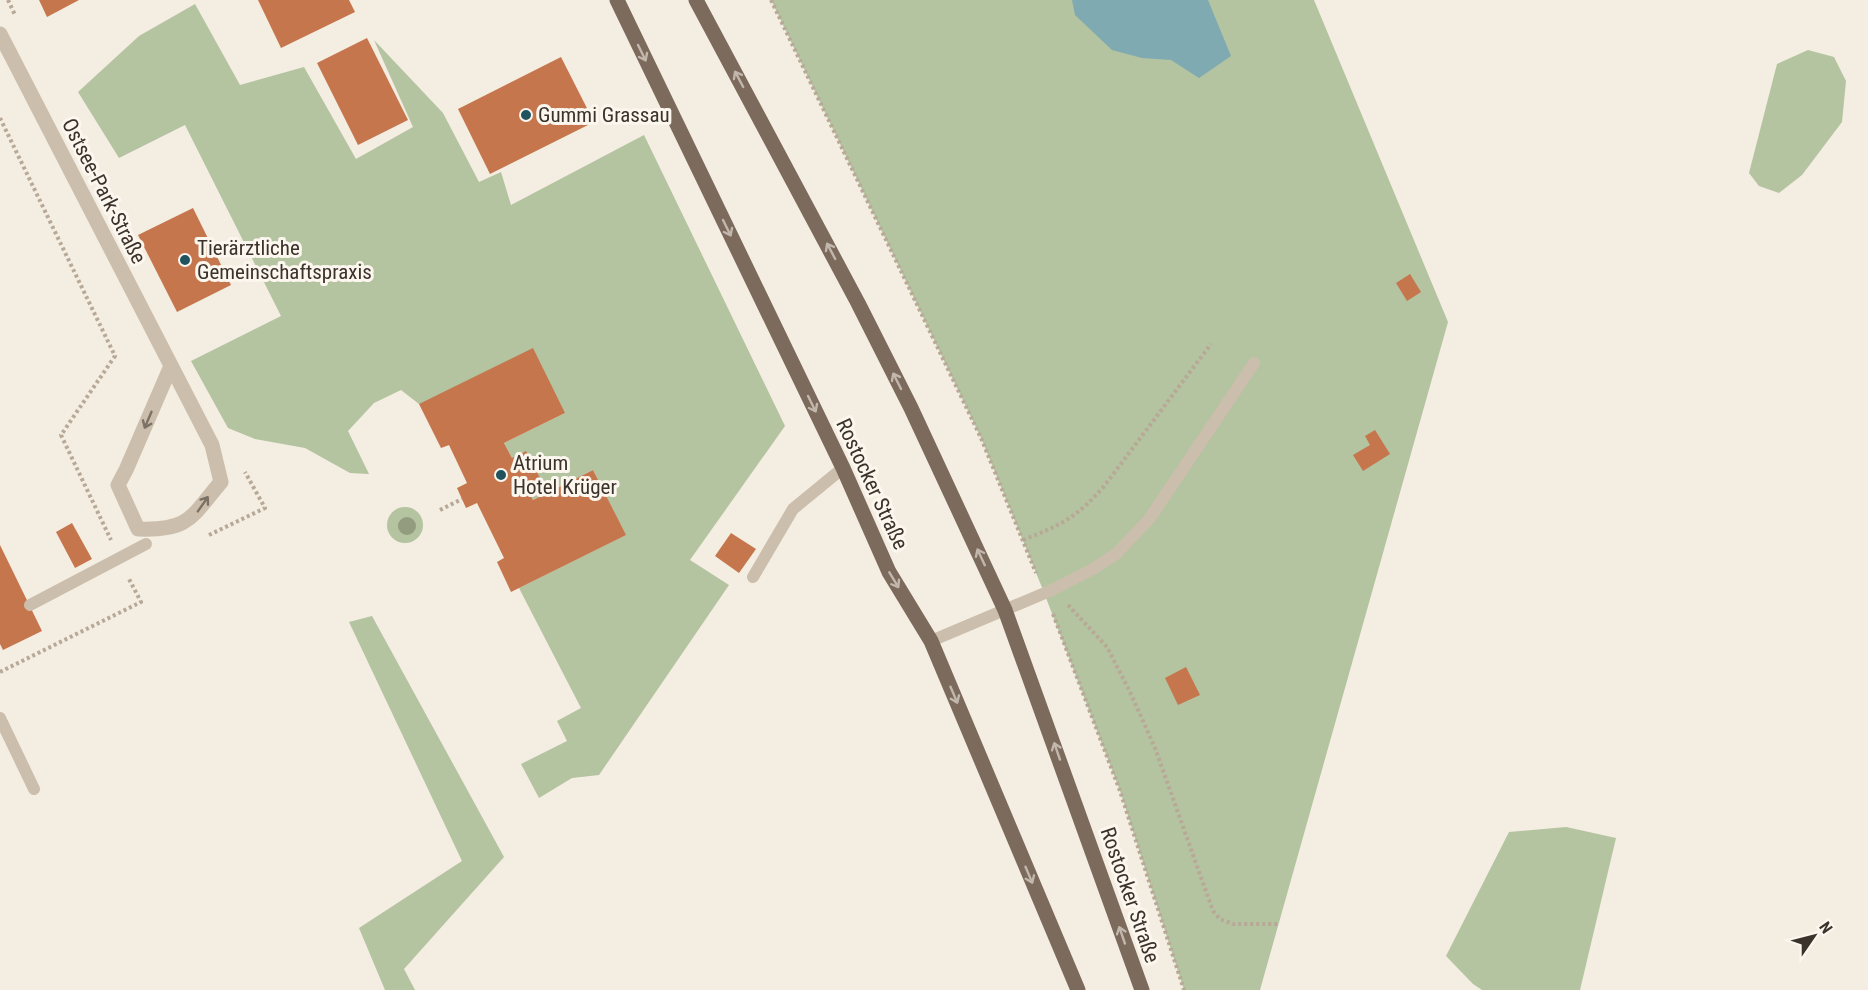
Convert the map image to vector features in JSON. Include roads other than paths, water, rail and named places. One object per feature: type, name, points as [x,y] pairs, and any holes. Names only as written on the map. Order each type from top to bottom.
[{"type":"main road","name":"Rostocker Straße","points":[[616,0],[843,468],[889,572],[931,641],[1078,990]]},
{"type":"main road","name":"Rostocker Straße","points":[[696,0],[864,314],[911,408],[1005,610],[1142,990]]},
{"type":"street","name":"Ostsee-Park-Straße","points":[[0,34],[212,445],[221,482],[196,514],[186,522],[169,529],[138,529],[118,485],[171,366]]},
{"type":"lane","points":[[931,641],[1048,592],[1093,569],[1116,554],[1150,518],[1254,363]]},
{"type":"lane","points":[[753,577],[793,509],[843,468]]},
{"type":"lane","points":[[30,605],[146,544]]},
{"type":"lane","points":[[0,718],[34,789]]},
{"type":"water","points":[[1072,0],[1208,0],[1231,56],[1199,78],[1171,60],[1142,58],[1112,50],[1075,15]]},
{"type":"place","name":"Gummi Grassau","points":[[526,115]]},
{"type":"place","name":"Tierärztliche Gemeinschaftspraxis","points":[[185,260]]},
{"type":"place","name":"Atrium Hotel Krüger","points":[[501,475]]}]
